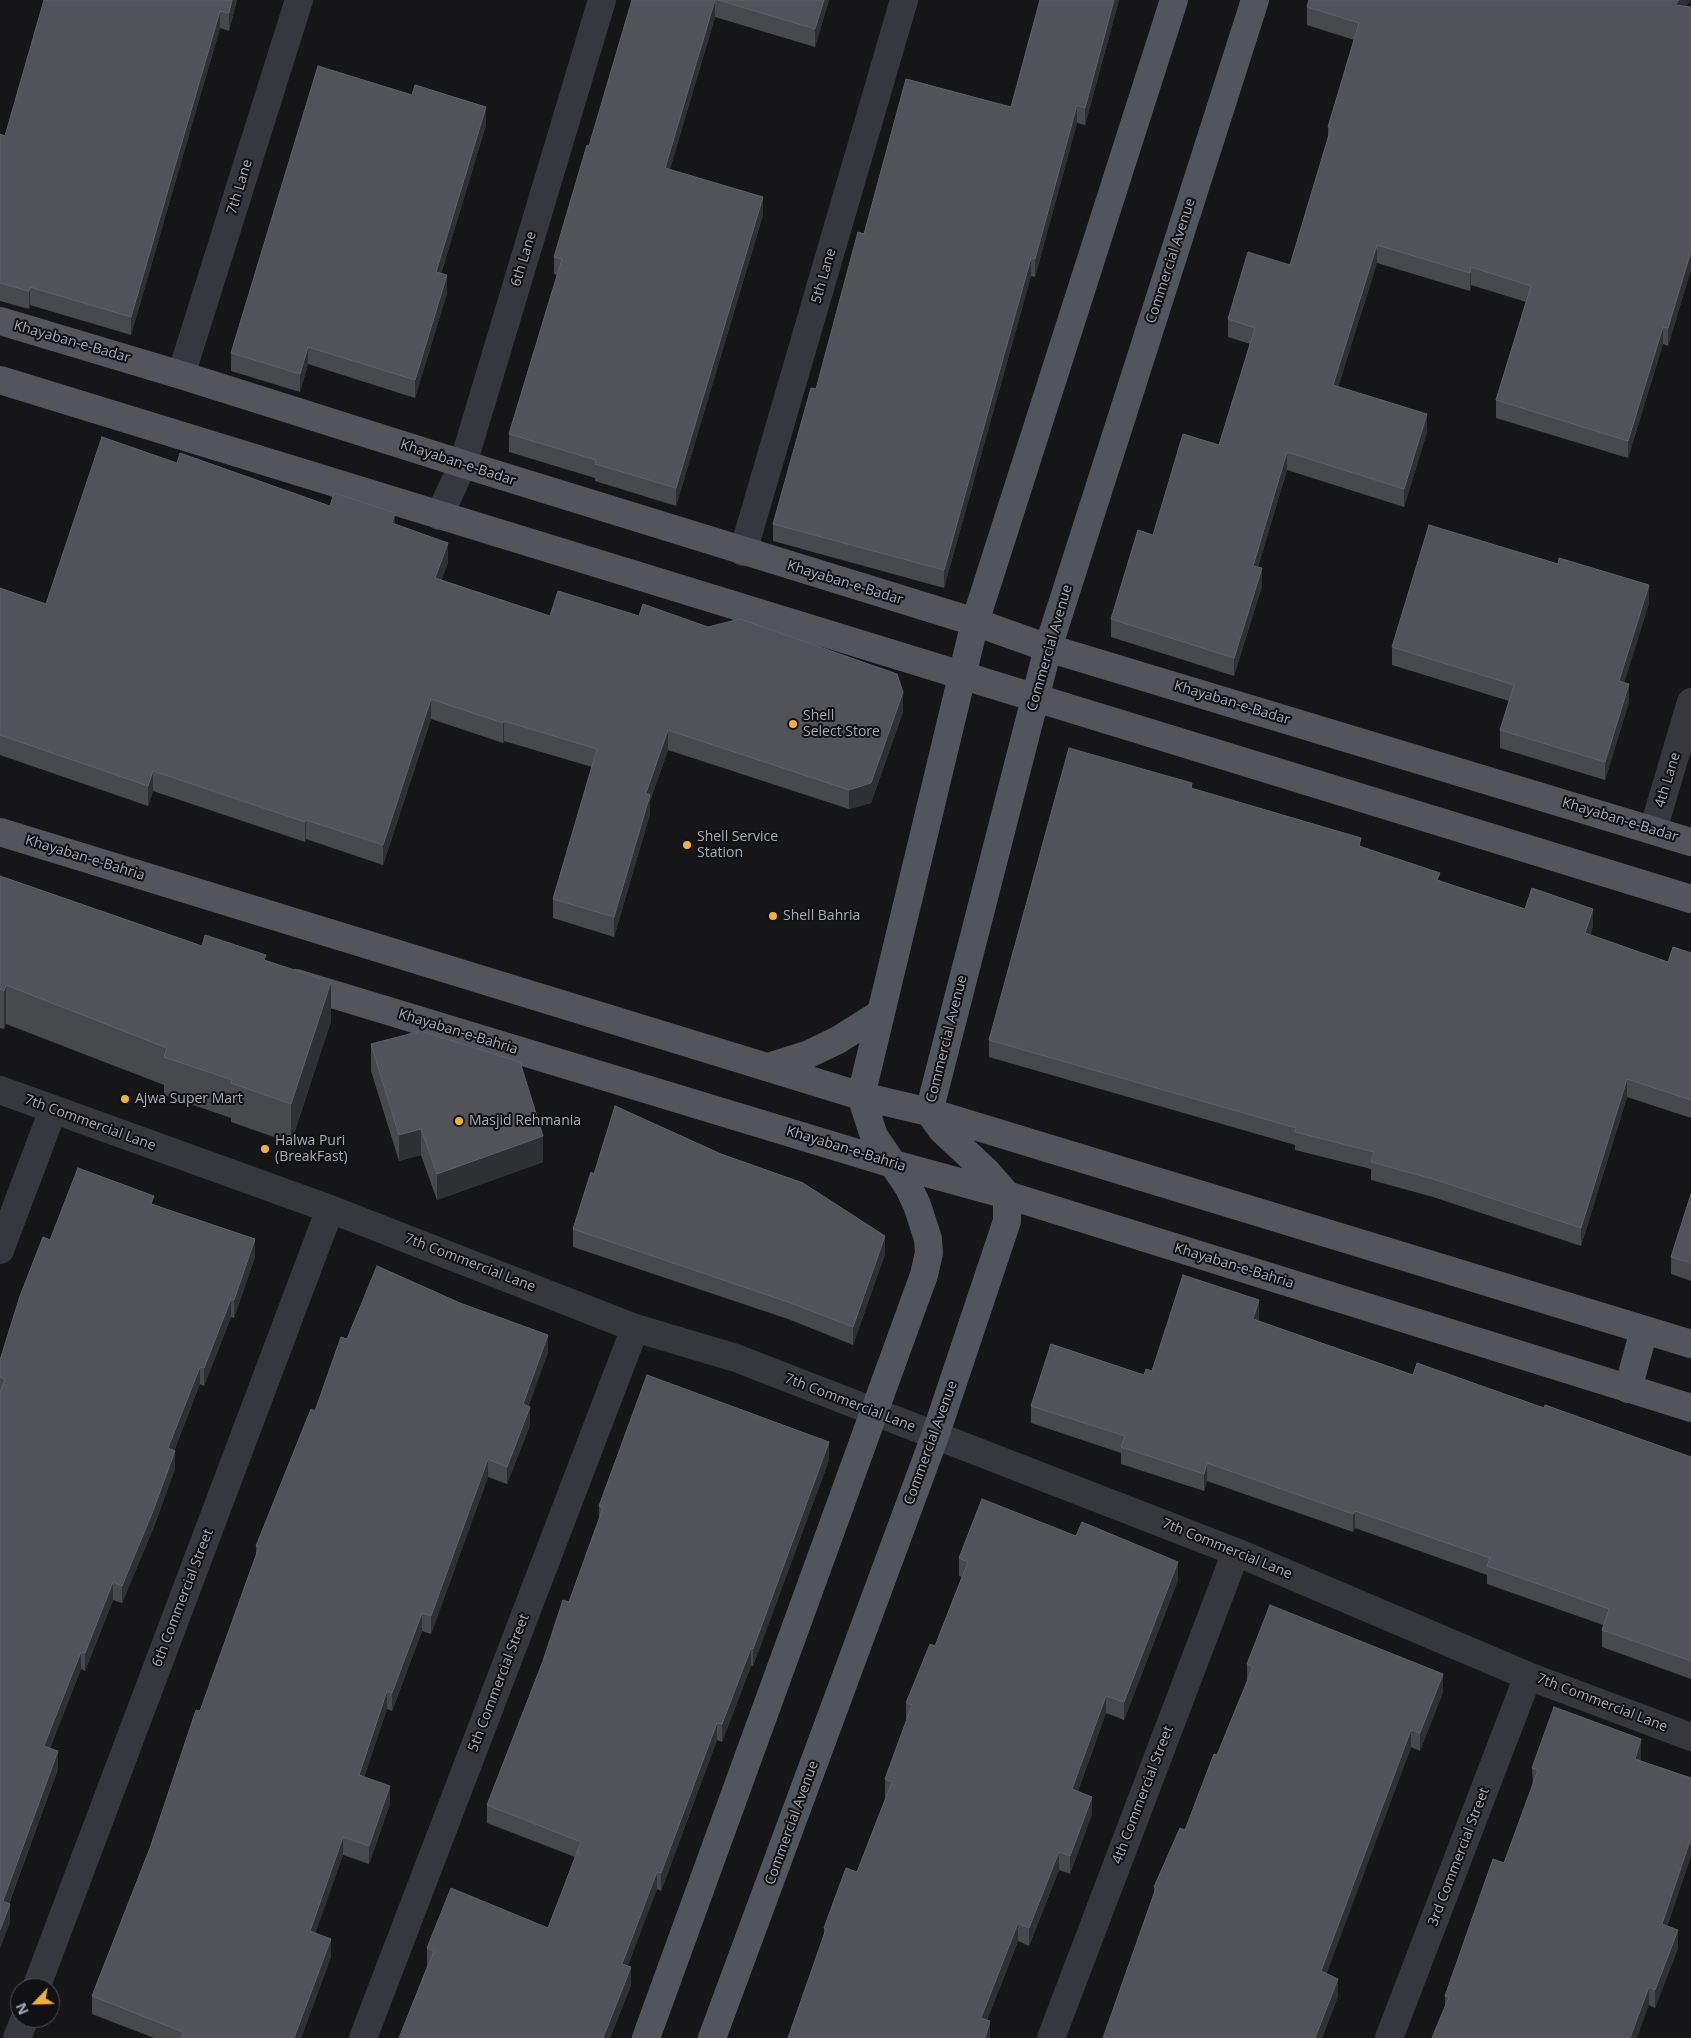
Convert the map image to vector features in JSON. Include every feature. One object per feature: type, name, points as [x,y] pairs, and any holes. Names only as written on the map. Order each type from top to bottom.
[{"type":"main road","points":[[646,2038],[924,1275],[929,1253],[928,1240],[917,1205],[909,1188],[890,1163],[874,1136],[866,1118],[861,1096],[976,622],[1174,0]]},
{"type":"main road","name":"Commercial Avenue","points":[[712,2038],[935,1436],[1007,1221],[1007,1195],[986,1171],[942,1130],[929,1112],[1048,648],[1255,0]]},
{"type":"main road","name":"Khayaban-e-Badar","points":[[0,321],[182,374],[743,552],[976,622],[1048,648],[1691,842]]},
{"type":"main road","points":[[0,380],[962,677],[1691,899]]},
{"type":"main road","name":"Khayaban-e-Bahria","points":[[0,832],[861,1096],[929,1112],[1691,1344]]},
{"type":"main road","name":"Khayaban-e-Bahria","points":[[268,975],[890,1163],[1007,1195],[1691,1408]]},
{"type":"main road","points":[[768,1067],[808,1054],[838,1040],[881,1013]]},
{"type":"main road","points":[[1628,1389],[1644,1330]]},
{"type":"street","name":"7th Lane","points":[[182,374],[299,0]]},
{"type":"street","name":"6th Lane","points":[[439,516],[463,464],[602,0]]},
{"type":"street","name":"5th Lane","points":[[743,552],[904,0]]},
{"type":"street","name":"4th Lane","points":[[1653,830],[1691,702]]},
{"type":"street","name":"7th Commercial Lane","points":[[0,1090],[330,1209],[635,1328],[736,1358],[1236,1552],[1528,1676],[1691,1737]]},
{"type":"street","points":[[0,1250],[53,1110]]},
{"type":"street","name":"6th Commercial Street","points":[[40,1978],[330,1209]]},
{"type":"street","name":"5th Commercial Street","points":[[363,2038],[635,1328]]},
{"type":"street","name":"4th Commercial Street","points":[[1051,2038],[1236,1552]]},
{"type":"street","name":"3rd Commercial Street","points":[[1389,2038],[1528,1676]]},
{"type":"building","points":[[44,0],[232,0],[229,13],[220,11],[131,317],[30,287],[29,291],[0,283],[0,134],[5,136]]},
{"type":"building","points":[[632,0],[715,0],[665,168],[763,197],[676,488],[595,464],[596,460],[509,434],[562,259],[554,257]]},
{"type":"building","points":[[718,0],[824,0],[815,29]]},
{"type":"building","points":[[1040,0],[1114,0],[1085,108],[1077,105],[1035,259],[1031,258],[944,570],[773,524],[811,388],[816,389],[858,232],[864,234],[906,79],[1011,107]]},
{"type":"building","points":[[1309,0],[1679,0],[1675,5],[1691,7],[1691,251],[1668,328],[1663,327],[1628,441],[1496,400],[1531,286],[1471,267],[1470,273],[1377,245],[1333,385],[1427,414],[1404,489],[1287,452],[1253,566],[1262,568],[1234,658],[1111,619],[1138,530],[1153,535],[1183,434],[1219,445],[1255,328],[1228,319],[1248,252],[1290,265],[1331,128],[1328,127],[1359,23],[1307,7]]},
{"type":"building","points":[[318,66],[412,95],[415,85],[486,107],[436,272],[447,275],[415,380],[308,347],[300,374],[231,353]]},
{"type":"building","points":[[102,437],[177,463],[180,453],[330,506],[334,493],[395,513],[392,523],[448,543],[435,578],[550,616],[558,591],[639,616],[643,604],[708,627],[740,619],[897,674],[903,692],[871,783],[849,790],[668,730],[646,793],[650,795],[614,917],[553,899],[597,749],[504,721],[503,723],[431,699],[383,845],[306,820],[305,822],[153,771],[148,786],[0,735],[0,588],[46,604]]},
{"type":"building","points":[[1429,525],[1558,564],[1559,558],[1649,585],[1619,681],[1629,684],[1605,762],[1500,730],[1514,685],[1392,647]]},
{"type":"building","points":[[1069,748],[1192,783],[1191,788],[1361,838],[1359,846],[1440,873],[1437,880],[1525,909],[1532,888],[1593,909],[1585,933],[1668,962],[1673,947],[1691,953],[1691,1100],[1627,1079],[1581,1228],[1433,1179],[1371,1162],[1374,1152],[1295,1132],[1296,1128],[989,1040]]},
{"type":"building","points":[[0,876],[202,946],[205,935],[266,955],[264,960],[331,982],[291,1104],[231,1083],[232,1080],[164,1057],[167,1048],[6,985],[4,991],[0,989]]},
{"type":"building","name":"Masjid Rehmania","points":[[421,1031],[520,1062],[543,1136],[437,1174],[421,1129],[399,1135],[371,1044]]},
{"type":"building","points":[[615,1106],[721,1154],[803,1183],[885,1236],[853,1327],[788,1302],[573,1229],[591,1172],[594,1174]]},
{"type":"building","points":[[78,1168],[154,1196],[151,1204],[255,1239],[234,1300],[231,1299],[204,1368],[200,1367],[168,1448],[175,1451],[122,1586],[113,1582],[85,1653],[81,1652],[44,1746],[58,1751],[3,1901],[10,1904],[0,1930],[0,1393],[5,1379],[0,1377],[0,1360],[20,1296],[43,1237],[50,1240]]},
{"type":"building","points":[[1691,1194],[1691,1263],[1671,1257]]},
{"type":"building","points":[[377,1266],[460,1303],[548,1335],[523,1404],[530,1407],[507,1467],[488,1459],[431,1616],[422,1613],[392,1693],[387,1691],[359,1775],[390,1786],[369,1846],[343,1837],[310,1931],[331,1939],[294,2038],[181,2038],[183,2032],[92,1996],[150,1848],[196,1710],[200,1711],[259,1547],[256,1546],[311,1409],[315,1411],[341,1337],[347,1339]]},
{"type":"building","points":[[1183,1275],[1259,1300],[1253,1319],[1413,1375],[1417,1363],[1544,1408],[1545,1405],[1691,1457],[1691,1661],[1602,1630],[1609,1609],[1487,1566],[1490,1558],[1355,1511],[1353,1514],[1207,1463],[1204,1474],[1121,1447],[1125,1436],[1031,1406],[1051,1344],[1144,1375],[1146,1369],[1152,1371]]},
{"type":"building","points":[[647,1375],[829,1442],[753,1649],[751,1648],[722,1724],[717,1723],[661,1873],[657,1872],[622,1964],[631,1967],[603,2038],[399,2038],[434,1951],[427,1948],[451,1888],[548,1928],[581,1842],[487,1805],[543,1661],[563,1600],[569,1602],[603,1508],[599,1506]]},
{"type":"building","points":[[982,1499],[1076,1536],[1082,1522],[1178,1562],[1124,1702],[1106,1696],[1072,1789],[1092,1797],[1070,1856],[1059,1852],[1029,1928],[1018,1923],[981,2018],[990,2021],[985,2038],[788,2038],[846,1868],[857,1872],[892,1782],[885,1779],[912,1705],[906,1703],[930,1644],[935,1646],[968,1562],[959,1558]]},
{"type":"building","points":[[1270,1605],[1443,1674],[1420,1733],[1411,1730],[1321,1971],[1338,1979],[1315,2038],[1103,2038],[1156,1888],[1154,1887],[1180,1828],[1185,1830],[1214,1754],[1217,1755],[1253,1667],[1247,1664]]},
{"type":"building","points":[[1554,1707],[1641,1739],[1635,1759],[1691,1778],[1691,1838],[1662,1924],[1678,1930],[1655,1990],[1649,1987],[1630,2038],[1432,2038],[1449,1997],[1445,1996],[1493,1859],[1504,1863],[1538,1770],[1532,1768]]},
{"type":"place","name":"Shell Select Store","points":[[793,724]]},
{"type":"place","name":"Shell Service Station","points":[[687,845]]},
{"type":"place","name":"Shell Bahria","points":[[773,916]]},
{"type":"place","name":"Ajwa Super Mart","points":[[125,1099]]},
{"type":"place","name":"Masjid Rehmania","points":[[459,1121]]},
{"type":"place","name":"Halwa Puri (BreakFast)","points":[[265,1149]]}]
